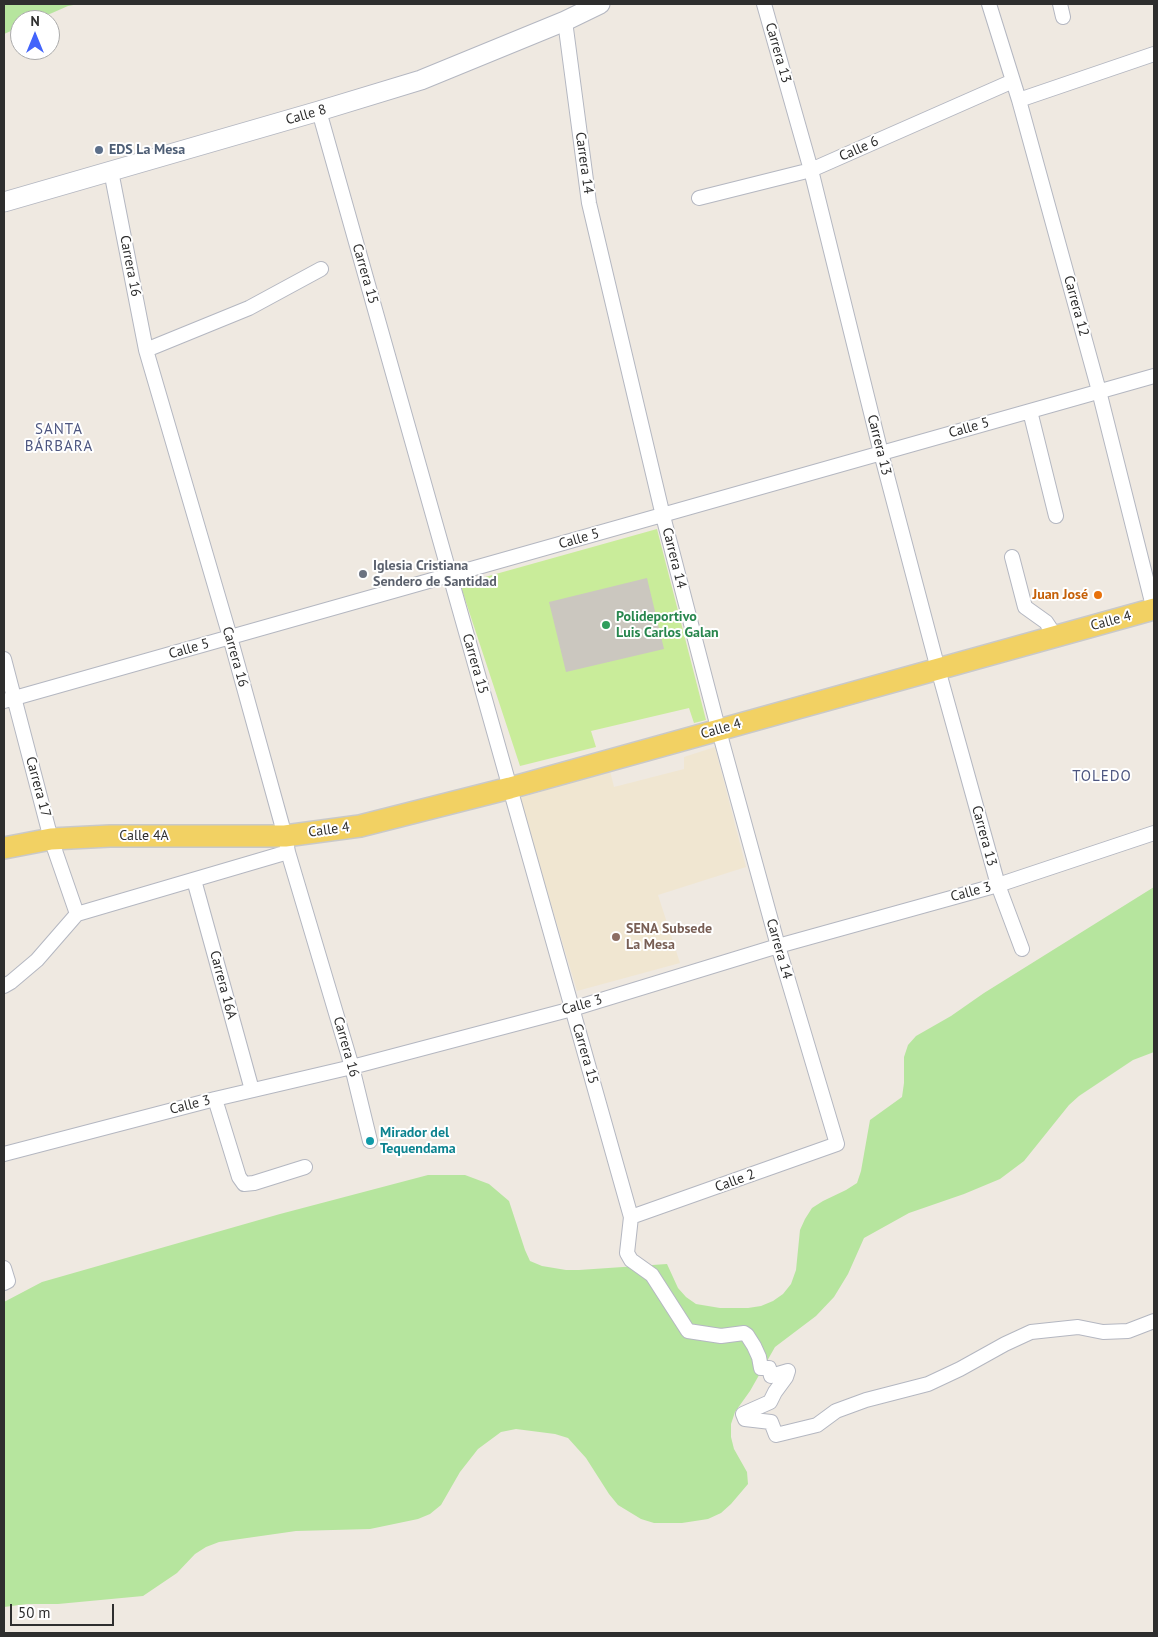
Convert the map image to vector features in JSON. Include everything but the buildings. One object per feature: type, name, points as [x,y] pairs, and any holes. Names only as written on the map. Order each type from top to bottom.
[{"type":"main road","name":"Calle 8","points":[[4,202],[421,80],[564,21],[600,4]]},
{"type":"main road","name":"Calle 4","points":[[286,844],[510,788],[1154,610]]},
{"type":"main road","name":"Calle 4A","points":[[4,848],[52,839],[110,836],[286,844]]},
{"type":"street","name":"Carrera 13","points":[[764,4],[811,170],[881,453],[938,669],[998,885],[1022,949]]},
{"type":"street","name":"Carrera 12","points":[[989,4],[1019,100],[1099,391],[1154,610]]},
{"type":"street","name":"Carrera 14","points":[[564,21],[589,203],[663,516],[778,946],[837,1144]]},
{"type":"street","points":[[1019,100],[1154,54]]},
{"type":"street","name":"Calle 6","points":[[698,198],[811,170],[1013,81]]},
{"type":"street","name":"Carrera 15","points":[[319,111],[631,1217]]},
{"type":"street","name":"Carrera 16","points":[[111,170],[146,350],[230,637],[286,844],[352,1067],[370,1141]]},
{"type":"street","points":[[146,350],[249,308],[321,269]]},
{"type":"street","name":"Calle 5","points":[[9,699],[1154,376]]},
{"type":"street","points":[[1030,411],[1056,516]]},
{"type":"street","points":[[1012,557],[1025,607],[1046,622],[1056,636]]},
{"type":"street","name":"Carrera 17","points":[[4,659],[9,699],[77,914]]},
{"type":"street","name":"Calle 3","points":[[4,1154],[252,1090],[352,1067],[572,1009],[778,946],[998,885],[1154,833]]},
{"type":"street","name":"Calle 4","points":[[77,914],[194,880],[286,844]]},
{"type":"street","name":"Carrera 16A","points":[[194,880],[252,1090]]},
{"type":"street","points":[[4,986],[37,960],[77,914]]},
{"type":"street","points":[[216,1099],[239,1177],[244,1184],[254,1183],[305,1167]]},
{"type":"street","name":"Calle 2","points":[[631,1217],[837,1144]]},
{"type":"street","points":[[631,1217],[627,1253],[631,1260],[652,1275],[688,1331],[721,1336],[744,1333],[754,1346],[761,1368],[769,1368],[771,1376],[788,1371],[770,1402],[743,1414],[745,1419],[771,1422],[776,1434],[817,1425],[836,1411],[866,1400],[928,1384],[1030,1332],[1078,1328],[1103,1332],[1128,1331],[1154,1321]]},
{"type":"shaded area","points":[[715,747],[746,867],[658,895],[680,963],[577,991],[519,798],[610,771],[614,787],[684,769],[684,757]]},
{"type":"green space","points":[[4,4],[79,4],[59,10],[10,10],[10,31],[4,34]]},
{"type":"green space","points":[[657,529],[706,720],[694,723],[689,708],[591,731],[596,747],[520,766],[460,584]]},
{"type":"green space","points":[[1154,887],[1154,1052],[1133,1060],[1079,1096],[1069,1105],[1024,1161],[1000,1179],[909,1213],[864,1238],[848,1274],[834,1297],[816,1316],[775,1347],[750,1391],[735,1412],[731,1424],[731,1437],[734,1449],[747,1472],[748,1484],[721,1513],[708,1519],[682,1523],[654,1523],[641,1519],[618,1505],[586,1458],[568,1438],[555,1434],[516,1429],[501,1432],[478,1449],[460,1472],[441,1505],[430,1514],[418,1519],[370,1529],[296,1531],[219,1542],[195,1554],[177,1573],[143,1596],[4,1607],[4,1302],[42,1282],[280,1214],[428,1175],[465,1175],[489,1184],[509,1201],[530,1261],[542,1266],[566,1270],[667,1264],[678,1288],[696,1304],[720,1308],[761,1306],[783,1294],[791,1284],[796,1270],[800,1230],[812,1208],[857,1183],[870,1120],[902,1097],[904,1057],[908,1045],[916,1036],[951,1016],[984,993]]},
{"type":"place","name":"EDS La Mesa","points":[[99,150]]},
{"type":"place","name":"Iglesia Cristiana Sendero de Santidad","points":[[363,574]]},
{"type":"place","name":"Juan José","points":[[1098,595]]},
{"type":"place","name":"Polideportivo Luis Carlos Galan","points":[[606,625]]},
{"type":"place","name":"SENA Subsede La Mesa","points":[[616,937]]},
{"type":"place","name":"Mirador del Tequendama","points":[[370,1141]]},
{"type":"district","name":"SANTA BÁRBARA","points":[[59,438]]},
{"type":"district","name":"TOLEDO","points":[[1102,777]]}]
